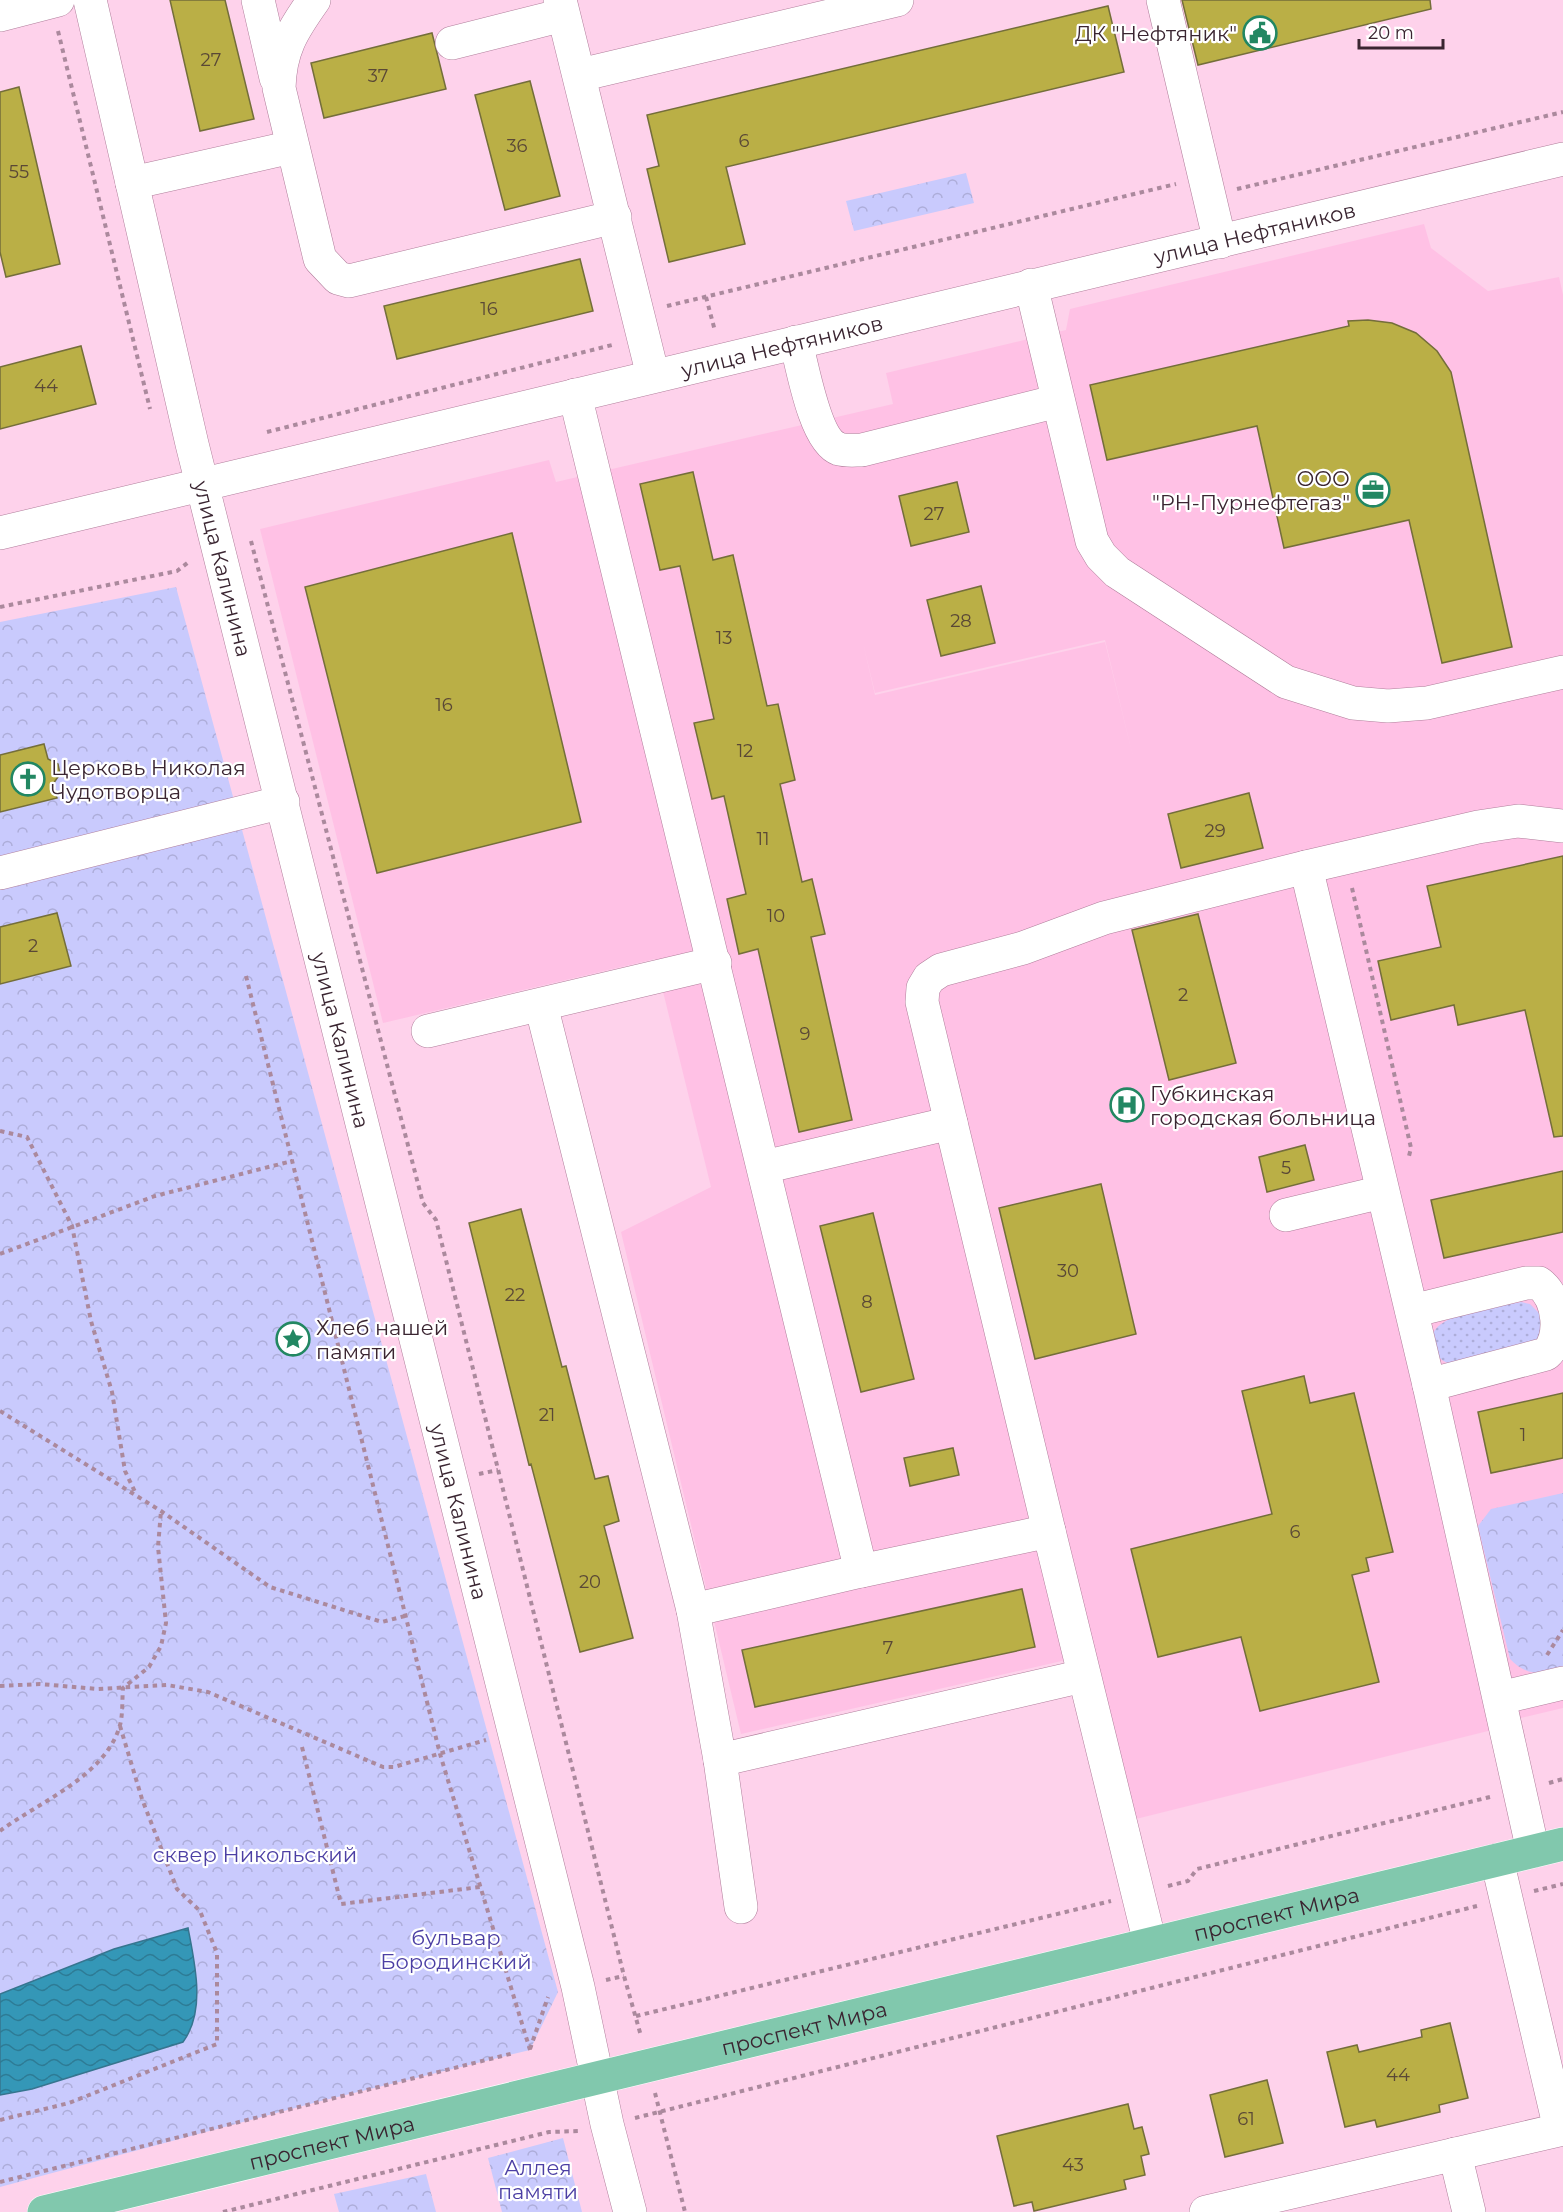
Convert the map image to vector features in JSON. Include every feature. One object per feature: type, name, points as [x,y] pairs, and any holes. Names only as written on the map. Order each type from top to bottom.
[{"type":"main road","name":"проспект Мира","points":[[44,2212],[1548,1848]]},
{"type":"street","name":"улица Калинина","points":[[90,0],[202,484],[578,1987],[597,2078],[630,2212]]},
{"type":"street","points":[[258,0],[320,259],[338,279],[349,281],[615,217]]},
{"type":"street","points":[[279,88],[280,64],[287,43],[314,0]]},
{"type":"street","points":[[580,75],[897,0]]},
{"type":"street","points":[[1163,0],[1218,184],[1220,242]]},
{"type":"street","points":[[0,15],[55,1]]},
{"type":"street","points":[[452,43],[562,7],[653,376]]},
{"type":"street","points":[[132,183],[292,147]]},
{"type":"street","name":"улица Нефтяников","points":[[0,533],[1563,159]]},
{"type":"street","points":[[1031,285],[1092,541],[1101,556],[1117,572],[1286,682],[1353,703],[1388,705],[1427,703],[1563,672]]},
{"type":"street","points":[[796,342],[814,412],[829,442],[837,449],[862,450],[1058,401]]},
{"type":"street","points":[[575,395],[715,963],[861,1571]]},
{"type":"street","points":[[0,873],[282,802]]},
{"type":"street","points":[[1150,1943],[1083,1676],[922,1002],[923,988],[929,978],[941,970],[1023,948],[1104,918],[1306,867],[1498,824],[1518,821],[1563,826]]},
{"type":"street","points":[[1306,867],[1412,1311],[1520,1790],[1548,1848]]},
{"type":"street","points":[[428,1031],[715,963]]},
{"type":"street","points":[[541,1005],[693,1610],[720,1760],[741,1907]]},
{"type":"street","points":[[764,1167],[951,1123]]},
{"type":"street","points":[[1286,1215],[1382,1192]]},
{"type":"street","points":[[1412,1311],[1526,1283],[1539,1283],[1553,1297],[1561,1331],[1555,1348],[1546,1354],[1429,1385]]},
{"type":"street","points":[[693,1610],[1049,1531]]},
{"type":"street","points":[[1500,1698],[1552,1674]]},
{"type":"street","points":[[720,1760],[1083,1676]]},
{"type":"street","points":[[1206,2212],[1562,2129],[1497,1860]]},
{"type":"street","points":[[1455,2154],[1468,2212]]},
{"type":"path","points":[[55,1],[150,410]]},
{"type":"path","points":[[267,432],[612,345],[619,328],[616,318],[1218,184],[1563,112]]},
{"type":"path","points":[[251,541],[423,1203],[436,1220],[621,1965],[636,2016],[1139,1894],[1188,1881],[1197,1869],[1563,1779]]},
{"type":"path","points":[[0,607],[177,571],[197,555]]},
{"type":"path","points":[[1362,886],[1351,888],[1411,1148],[1407,1169]]},
{"type":"path","points":[[246,976],[440,1754],[530,2050]]},
{"type":"path","points":[[0,1131],[27,1137],[72,1226],[91,1321],[112,1392],[125,1471],[137,1496]]},
{"type":"path","points":[[0,1254],[155,1196],[292,1161]]},
{"type":"path","points":[[0,1411],[161,1511],[270,1587],[382,1622],[405,1616]]},
{"type":"path","points":[[0,2120],[69,2103],[217,2044],[217,1953],[200,1911],[177,1889],[142,1799],[120,1726],[123,1688],[149,1667],[161,1646],[166,1623],[158,1548],[161,1511]]},
{"type":"path","points":[[1552,1674],[1563,1630]]},
{"type":"path","points":[[0,1686],[40,1684],[97,1689],[167,1684],[208,1692],[383,1767],[394,1767],[488,1740]]},
{"type":"path","points":[[0,1831],[61,1793],[99,1763],[120,1726]]},
{"type":"path","points":[[302,1747],[341,1904],[480,1887]]},
{"type":"path","points":[[685,2212],[660,2112],[1563,1884]]},
{"type":"path","points":[[0,2182],[514,2053]]},
{"type":"path","points":[[223,2212],[549,2132]]},
{"type":"shaded area","name":"Губкинская городская больница","points":[[1424,224],[1431,248],[1488,291],[1559,277],[1563,295],[1563,1708],[1491,1725],[1492,1730],[1108,1826],[1066,1660],[741,1734],[621,1232],[711,1187],[655,959],[383,1023],[260,529],[549,460],[556,482],[893,404],[886,373],[1066,330],[1070,309]],"holes":[[[1105,640],[1134,761],[1105,642],[875,695],[863,643],[875,693]]]},
{"type":"green space","points":[[966,173],[974,203],[854,231],[846,201]]},
{"type":"green space","name":"сквер Никольский","points":[[176,587],[558,1992],[530,2050],[321,2101],[0,2187],[0,622]]},
{"type":"green space","points":[[1521,1302],[1530,1304],[1543,1317],[1539,1343],[1454,1365],[1438,1356],[1433,1344],[1433,1334],[1440,1325],[1466,1313]]},
{"type":"green space","points":[[1563,1493],[1563,1670],[1535,1673],[1522,1669],[1510,1659],[1478,1526],[1491,1509]]},
{"type":"green space","name":"Аллея памяти","points":[[563,2138],[582,2212],[502,2212],[488,2158]]},
{"type":"green space","name":"Аллея памяти","points":[[426,2174],[436,2212],[339,2212],[334,2194]]},
{"type":"water","points":[[188,1928],[196,1972],[197,2002],[190,2030],[183,2042],[32,2089],[0,2095],[0,1994],[114,1949]]},
{"type":"building","points":[[170,0],[225,0],[254,119],[200,131]]},
{"type":"building","name":"ДК \"Нефтяник\"","points":[[1182,0],[1430,0],[1431,9],[1198,65]]},
{"type":"building","points":[[1108,6],[1124,72],[726,167],[745,244],[669,262],[647,169],[659,166],[647,115]]},
{"type":"building","points":[[432,33],[446,89],[324,118],[311,63]]},
{"type":"building","points":[[530,81],[560,196],[505,210],[475,95]]},
{"type":"building","points":[[19,87],[60,264],[6,277],[0,252],[0,92]]},
{"type":"building","points":[[580,259],[593,311],[397,359],[384,306]]},
{"type":"building","name":"ООО \"РН-Пурнефтегаз\"","points":[[1368,320],[1392,323],[1416,333],[1437,351],[1451,372],[1512,647],[1442,663],[1409,520],[1284,548],[1257,426],[1107,460],[1090,385],[1349,326],[1348,321]]},
{"type":"building","points":[[81,346],[96,404],[0,429],[0,367]]},
{"type":"building","points":[[693,472],[713,560],[733,555],[767,706],[778,704],[795,780],[780,784],[802,882],[812,879],[825,934],[811,937],[852,1120],[799,1132],[758,949],[739,954],[727,899],[746,894],[724,796],[712,799],[694,723],[714,719],[680,566],[660,570],[640,484]]},
{"type":"building","points":[[957,482],[969,532],[911,546],[899,496]]},
{"type":"building","points":[[512,533],[581,822],[377,873],[305,587]]},
{"type":"building","points":[[981,586],[995,643],[941,656],[927,600]]},
{"type":"building","name":"Церковь Николая Чудотворца","points":[[44,744],[48,759],[58,764],[60,774],[53,784],[57,798],[0,812],[0,755]]},
{"type":"building","points":[[1249,793],[1263,848],[1181,868],[1168,814]]},
{"type":"building","points":[[1563,856],[1563,1136],[1554,1137],[1525,1010],[1458,1025],[1454,1005],[1391,1020],[1378,961],[1441,947],[1427,886]]},
{"type":"building","points":[[57,913],[71,966],[0,984],[0,927]]},
{"type":"building","points":[[1198,914],[1236,1063],[1169,1080],[1132,930]]},
{"type":"building","points":[[1305,1145],[1314,1180],[1267,1192],[1259,1157]]},
{"type":"building","points":[[1563,1171],[1563,1232],[1444,1258],[1431,1200]]},
{"type":"building","points":[[1101,1184],[1136,1334],[1035,1359],[999,1208]]},
{"type":"building","points":[[521,1209],[562,1367],[566,1366],[595,1479],[608,1476],[619,1521],[604,1526],[633,1638],[580,1652],[531,1464],[529,1465],[469,1223]]},
{"type":"building","points":[[873,1213],[914,1379],[861,1392],[820,1226]]},
{"type":"building","points":[[1304,1376],[1310,1403],[1354,1393],[1393,1552],[1366,1558],[1369,1571],[1352,1575],[1379,1682],[1260,1711],[1241,1637],[1158,1657],[1131,1549],[1272,1514],[1242,1391]]},
{"type":"building","points":[[1563,1393],[1563,1458],[1491,1473],[1478,1412]]},
{"type":"building","points":[[953,1448],[959,1475],[910,1486],[904,1458]]},
{"type":"building","points":[[1022,1589],[1035,1647],[755,1707],[742,1650]]},
{"type":"building","points":[[1450,2023],[1468,2098],[1439,2105],[1440,2112],[1377,2127],[1375,2120],[1345,2127],[1327,2052],[1357,2045],[1359,2052],[1422,2037],[1421,2030]]},
{"type":"building","points":[[1267,2080],[1283,2143],[1225,2157],[1210,2095]]},
{"type":"building","points":[[1128,2104],[1134,2129],[1142,2127],[1149,2154],[1141,2156],[1145,2175],[1124,2180],[1126,2189],[1034,2211],[1032,2202],[1014,2206],[997,2136]]},
{"type":"place","name":"ДК \"Нефтяник\"","points":[[1260,33]]},
{"type":"place","name":"ООО \"РН-Пурнефтегаз\"","points":[[1373,490]]},
{"type":"place","name":"Церковь Николая Чудотворца","points":[[28,779]]},
{"type":"place","name":"Губкинская городская больница","points":[[1127,1105]]},
{"type":"place","name":"Хлеб нашей памяти","points":[[293,1339]]},
{"type":"park label","name":"бульвар Бородинский","points":[[456,1949]]}]
